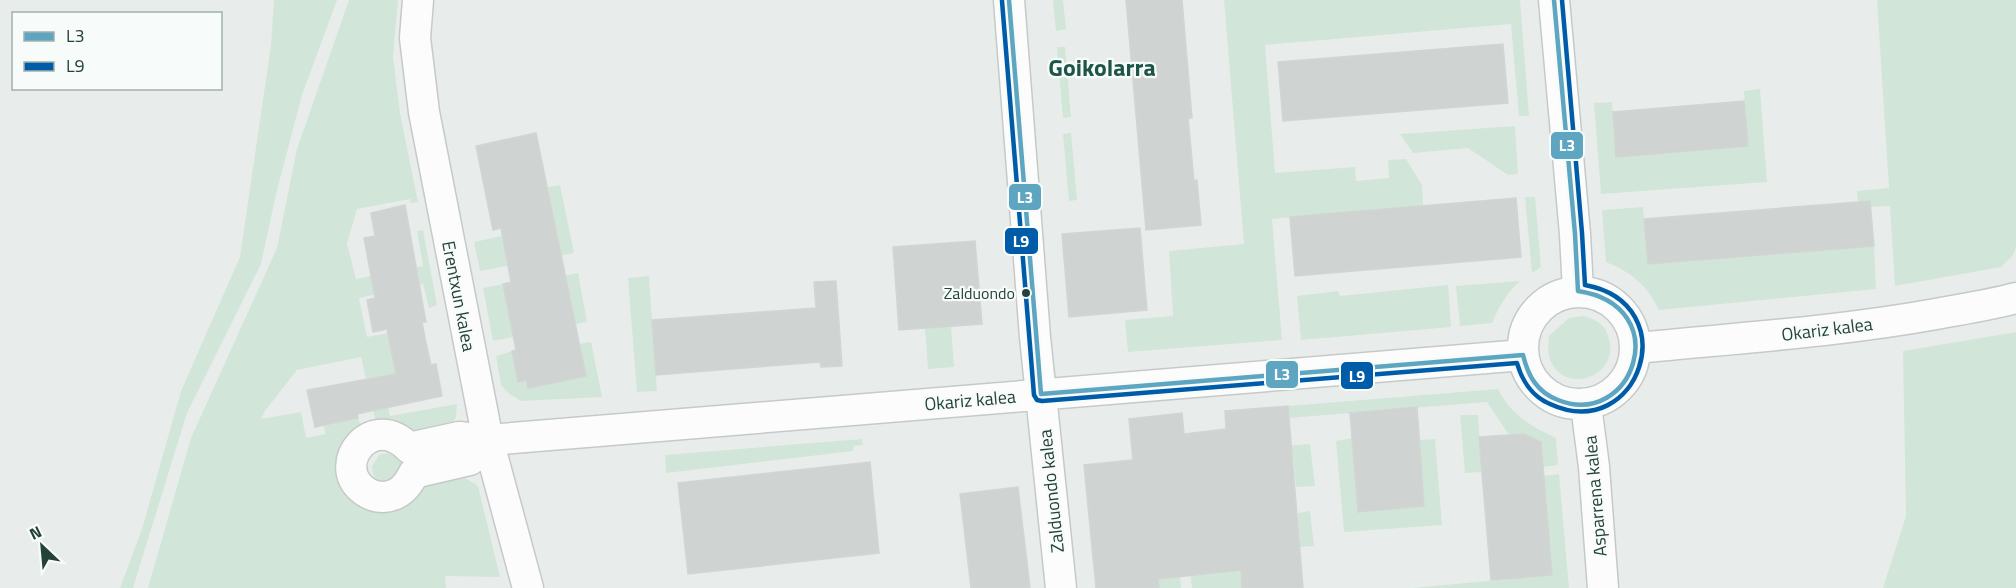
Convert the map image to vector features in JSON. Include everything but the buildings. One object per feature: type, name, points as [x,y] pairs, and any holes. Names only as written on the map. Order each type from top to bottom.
[{"type":"street","name":"Erentxun kalea","points":[[418,0],[415,38],[424,112],[488,440],[528,588]]},
{"type":"street","name":"Zalduondo kalea","points":[[1009,0],[1035,337],[1061,588]]},
{"type":"street","points":[[1554,0],[1578,291]]},
{"type":"street","points":[[1578,291],[1597,294],[1617,306],[1631,324],[1636,348],[1633,368],[1622,386],[1606,399],[1586,405],[1564,403],[1544,393],[1530,376],[1523,355],[1524,337],[1530,321],[1541,306],[1556,296],[1578,291]]},
{"type":"street","name":"Okariz kalea","points":[[1636,348],[1826,331],[1902,320],[2016,298]]},
{"type":"street","name":"Okariz kalea","points":[[488,440],[1523,355]]},
{"type":"street","name":"Asparrena kalea","points":[[1586,405],[1594,468],[1603,588]]},
{"type":"green space","points":[[274,0],[337,0],[302,95],[276,194],[261,264],[187,413],[133,588],[120,588],[142,529],[181,391],[240,257],[271,45]]},
{"type":"green space","points":[[349,0],[398,0],[393,56],[400,113],[418,202],[411,203],[410,199],[357,209],[347,243],[356,279],[423,266],[417,231],[423,230],[437,305],[429,308],[423,284],[359,298],[367,337],[388,333],[396,374],[382,377],[390,416],[457,404],[456,417],[452,425],[418,437],[376,423],[361,357],[297,370],[261,419],[301,412],[306,438],[325,434],[324,426],[358,418],[362,429],[353,497],[462,476],[478,486],[500,577],[445,576],[446,588],[148,588],[191,438],[277,248],[297,149]]},
{"type":"green space","points":[[1053,0],[1063,0],[1066,29],[1056,31]]},
{"type":"green space","points":[[1224,0],[1520,0],[1529,116],[1519,116],[1511,24],[1265,45],[1275,173],[1355,167],[1356,181],[1389,178],[1388,160],[1406,159],[1422,185],[1423,206],[1272,219],[1282,340],[1128,352],[1125,320],[1173,316],[1169,251],[1244,244]]},
{"type":"green space","points":[[1877,0],[2016,0],[2016,247],[2013,255],[2001,267],[1895,286],[1890,206],[1871,207],[1870,201],[1858,201],[1857,191],[1889,188]]},
{"type":"green space","points":[[1057,47],[1065,47],[1071,117],[1063,118]]},
{"type":"green space","points":[[1760,89],[1767,182],[1601,194],[1594,103],[1612,102],[1617,157],[1747,146],[1744,91]]},
{"type":"green space","points":[[1515,126],[1518,174],[1508,175],[1468,148],[1413,153],[1400,134]]},
{"type":"green space","points":[[1071,133],[1077,200],[1069,201],[1063,134]]},
{"type":"green space","points":[[560,185],[574,253],[480,271],[474,242],[502,236],[506,251],[558,238],[548,187]]},
{"type":"green space","points":[[1525,197],[1535,197],[1541,267],[1532,273]]},
{"type":"green space","points":[[1643,207],[1648,264],[1874,246],[1876,289],[1659,310],[1644,286],[1623,270],[1606,262],[1602,210]]},
{"type":"green space","points":[[578,273],[587,322],[493,341],[483,288],[503,284],[510,316],[564,276]]},
{"type":"green space","points":[[649,276],[657,391],[637,392],[628,278]]},
{"type":"green space","points":[[1520,281],[1503,301],[1492,323],[1460,326],[1456,286]]},
{"type":"green space","points":[[1448,285],[1451,327],[1301,340],[1297,296],[1338,291],[1340,296]]},
{"type":"green space","points":[[1584,316],[1597,321],[1603,327],[1608,334],[1610,351],[1607,362],[1601,370],[1592,376],[1572,379],[1562,375],[1552,364],[1548,352],[1549,336],[1569,318]]},
{"type":"green space","points":[[951,326],[954,367],[928,369],[925,328]]},
{"type":"green space","points":[[2016,332],[2016,588],[1883,588],[1906,516],[1903,351]]},
{"type":"green space","points":[[591,342],[602,397],[521,401],[501,385],[496,356],[512,351],[528,388],[579,344]]},
{"type":"green space","points":[[1498,389],[1509,406],[1522,419],[1556,438],[1558,465],[1543,467],[1541,442],[1529,436],[1523,437],[1523,434],[1509,435],[1487,402],[1289,418],[1288,406]]},
{"type":"green space","points":[[1460,415],[1478,415],[1482,472],[1465,473]]},
{"type":"green space","points":[[1352,438],[1358,512],[1424,506],[1419,440],[1435,439],[1442,525],[1344,532],[1336,441]]},
{"type":"green space","points":[[862,439],[863,445],[854,446],[853,451],[666,473],[665,455]]},
{"type":"green space","points":[[1310,444],[1315,486],[1296,487],[1293,454],[1233,460],[1242,588],[1192,588],[1188,555],[1200,575],[1210,573],[1228,450]]},
{"type":"green space","points":[[388,453],[399,459],[403,468],[389,483],[376,479],[372,466],[379,455]]},
{"type":"green space","points":[[1559,474],[1569,588],[1413,588],[1551,575],[1543,476]]},
{"type":"green space","points":[[1310,511],[1314,546],[1300,547],[1298,513]]},
{"type":"green space","points":[[1176,536],[1181,588],[1159,588],[1158,573]]},
{"type":"transit line","name":"L3","points":[[1009,0],[1041,394]]},
{"type":"transit line","name":"L3","points":[[1554,0],[1578,291]]},
{"type":"transit line","name":"L9","points":[[1002,1],[1034,395],[1037,400],[1517,363],[1525,382],[1538,397],[1550,404],[1581,411],[1607,405],[1627,389],[1639,367],[1642,342],[1635,317],[1616,297],[1585,285],[1562,0]]},
{"type":"transit line","name":"L3","points":[[1523,355],[1528,370],[1539,388],[1558,400],[1584,405],[1607,398],[1623,383],[1633,362],[1635,340],[1627,319],[1609,301],[1578,291]]},
{"type":"transit line","name":"L3","points":[[1041,394],[1523,355]]},
{"type":"place","name":"Zalduondo","points":[[1026,293]]},
{"type":"district","name":"Goikolarra","points":[[1102,67]]}]
